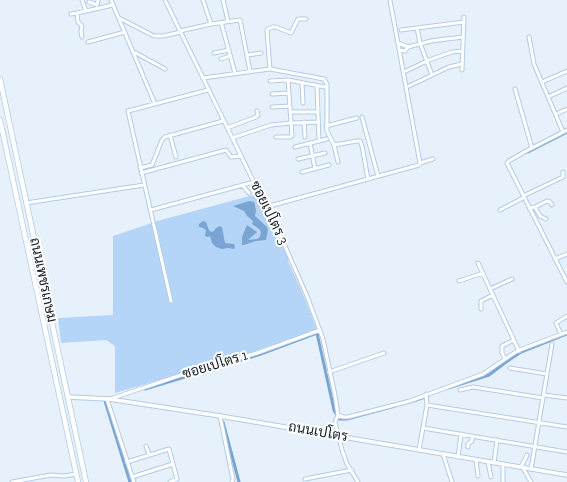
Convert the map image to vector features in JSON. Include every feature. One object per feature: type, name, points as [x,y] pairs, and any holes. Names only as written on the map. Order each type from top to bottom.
[{"type":"main road","name":"ถนนเพชรเกษม","points":[[0,79],[86,482]]},
{"type":"main road","name":"ถนนเพชรเกษม","points":[[0,120],[78,482]]},
{"type":"main road","points":[[59,399],[68,397]]},
{"type":"street","points":[[82,0],[86,11]]},
{"type":"street","points":[[89,2],[97,5],[98,0]]},
{"type":"street","points":[[111,0],[155,104]]},
{"type":"street","name":"ซอยเปโตร 3","points":[[165,0],[285,246],[304,289],[320,330],[337,416],[338,436],[345,459],[358,482]]},
{"type":"street","points":[[203,0],[211,24]]},
{"type":"street","points":[[222,0],[228,21]]},
{"type":"street","points":[[390,0],[420,163]]},
{"type":"street","points":[[71,14],[113,5]]},
{"type":"street","points":[[77,13],[78,22],[82,26],[82,37]]},
{"type":"street","points":[[462,70],[464,17]]},
{"type":"street","points":[[119,18],[156,37],[191,28],[241,20],[250,71]]},
{"type":"street","points":[[270,69],[268,29],[276,27],[291,33],[298,19],[306,19]]},
{"type":"street","points":[[221,22],[235,73]]},
{"type":"street","points":[[401,30],[464,22]]},
{"type":"street","points":[[189,23],[191,28]]},
{"type":"street","points":[[417,28],[420,44],[432,75]]},
{"type":"street","points":[[88,42],[125,32]]},
{"type":"street","points":[[155,42],[156,37]]},
{"type":"street","points":[[399,50],[405,51],[408,47],[420,44],[463,37]]},
{"type":"street","points":[[529,37],[534,64],[565,131],[509,160],[506,163],[567,281]]},
{"type":"street","points":[[398,43],[408,47]]},
{"type":"street","points":[[214,53],[229,50]]},
{"type":"street","points":[[406,70],[452,52],[462,51]]},
{"type":"street","points":[[134,52],[165,69]]},
{"type":"street","points":[[248,55],[261,53]]},
{"type":"street","points":[[221,59],[230,56]]},
{"type":"street","points":[[408,86],[449,67],[462,64]]},
{"type":"street","points":[[202,78],[270,69],[324,79],[326,81],[326,126],[334,146],[338,162]]},
{"type":"street","points":[[542,82],[567,70]]},
{"type":"street","points":[[276,137],[291,137],[288,80]]},
{"type":"street","points":[[270,81],[288,80],[325,87]]},
{"type":"street","points":[[302,83],[303,103]]},
{"type":"street","points":[[317,86],[319,141]]},
{"type":"street","points":[[548,97],[567,88]]},
{"type":"street","points":[[516,89],[532,148]]},
{"type":"street","points":[[171,301],[128,111],[208,90]]},
{"type":"street","points":[[272,94],[289,93]]},
{"type":"street","points":[[272,107],[290,106]]},
{"type":"street","points":[[556,114],[567,109]]},
{"type":"street","points":[[227,128],[256,117],[258,115],[257,111]]},
{"type":"street","points":[[290,112],[318,112]]},
{"type":"street","points":[[362,117],[378,176]]},
{"type":"street","points":[[326,126],[357,118]]},
{"type":"street","points":[[140,168],[152,165],[162,140],[165,137],[223,121]]},
{"type":"street","points":[[232,138],[271,125],[291,122],[318,122]]},
{"type":"street","points":[[304,122],[305,136]]},
{"type":"street","points":[[170,136],[176,157]]},
{"type":"street","points":[[295,147],[326,139]]},
{"type":"street","points":[[334,146],[360,141],[368,179]]},
{"type":"street","points":[[310,143],[315,169]]},
{"type":"street","points":[[142,173],[226,150],[231,157],[241,156]]},
{"type":"street","points":[[298,159],[325,153]]},
{"type":"street","points":[[266,207],[419,165],[420,163],[433,159]]},
{"type":"street","points":[[302,172],[329,165]]},
{"type":"street","points":[[500,210],[564,177],[563,172]]},
{"type":"street","points":[[151,210],[254,182]]},
{"type":"street","points":[[26,203],[144,185]]},
{"type":"street","points":[[242,185],[249,193]]},
{"type":"street","points":[[529,208],[535,207],[547,201],[552,205]]},
{"type":"street","points":[[535,207],[540,216],[546,219]]},
{"type":"street","points":[[555,259],[567,254]]},
{"type":"street","points":[[478,263],[519,351]]},
{"type":"street","points":[[459,281],[483,273]]},
{"type":"street","points":[[490,289],[512,279]]},
{"type":"street","points":[[481,309],[481,301],[493,295]]},
{"type":"street","points":[[561,334],[556,322],[567,316]]},
{"type":"street","name":"ซอยเปโตร 1","points":[[109,399],[187,373],[257,353],[320,330]]},
{"type":"street","points":[[337,416],[348,418],[426,397],[483,374],[519,351],[567,332]]},
{"type":"street","points":[[505,359],[502,353],[502,346],[514,340]]},
{"type":"street","points":[[531,469],[552,344]]},
{"type":"street","points":[[329,372],[384,353]]},
{"type":"street","points":[[510,368],[547,374]]},
{"type":"street","points":[[460,390],[473,387],[567,398]]},
{"type":"street","name":"ถนนเปโตร","points":[[68,397],[109,399],[220,416],[567,475]]},
{"type":"street","points":[[419,450],[427,405],[426,397]]},
{"type":"street","points":[[109,399],[134,482]]},
{"type":"street","points":[[427,405],[567,427]]},
{"type":"street","points":[[220,416],[233,479],[232,482]]},
{"type":"street","points":[[423,428],[567,452]]},
{"type":"street","points":[[458,456],[461,434]]},
{"type":"street","points":[[468,447],[468,444],[472,441],[472,436]]},
{"type":"street","points":[[494,463],[497,440]]},
{"type":"street","points":[[146,446],[149,454]]},
{"type":"street","points":[[127,462],[169,449],[177,479],[170,482]]},
{"type":"street","points":[[443,454],[452,482]]},
{"type":"street","points":[[527,455],[522,468],[531,482]]},
{"type":"street","points":[[476,460],[478,476]]},
{"type":"street","points":[[524,460],[532,461]]},
{"type":"street","points":[[488,462],[491,477]]},
{"type":"street","points":[[132,477],[173,464]]},
{"type":"street","points":[[503,464],[504,482]]},
{"type":"street","points":[[305,479],[352,470]]},
{"type":"street","points":[[12,482],[51,475],[64,476],[76,474]]},
{"type":"shaded area","points":[[257,194],[275,234],[285,251],[317,330],[225,361],[115,393],[115,346],[106,340],[61,343],[58,318],[113,315],[113,236],[161,220]]},
{"type":"shaded area","points":[[249,201],[254,202],[256,211],[255,216],[267,227],[268,230],[266,240],[242,245],[242,237],[247,225],[257,232],[248,240],[257,239],[260,237],[261,232],[252,224],[253,221],[244,211],[233,206]]},
{"type":"shaded area","points":[[203,221],[206,222],[211,232],[220,226],[222,227],[225,243],[234,244],[234,249],[222,249],[216,247],[212,243],[210,236],[205,236],[206,230],[199,227],[199,224]]},
{"type":"waterway","points":[[528,152],[567,132]]},
{"type":"waterway","points":[[145,389],[258,355],[317,333],[334,410],[339,419],[347,419],[395,406]]},
{"type":"waterway","points":[[448,388],[489,375],[521,352],[567,334]]},
{"type":"waterway","points":[[410,402],[428,396]]},
{"type":"waterway","points":[[109,399],[105,401],[130,482]]},
{"type":"waterway","points":[[223,422],[239,482]]}]
